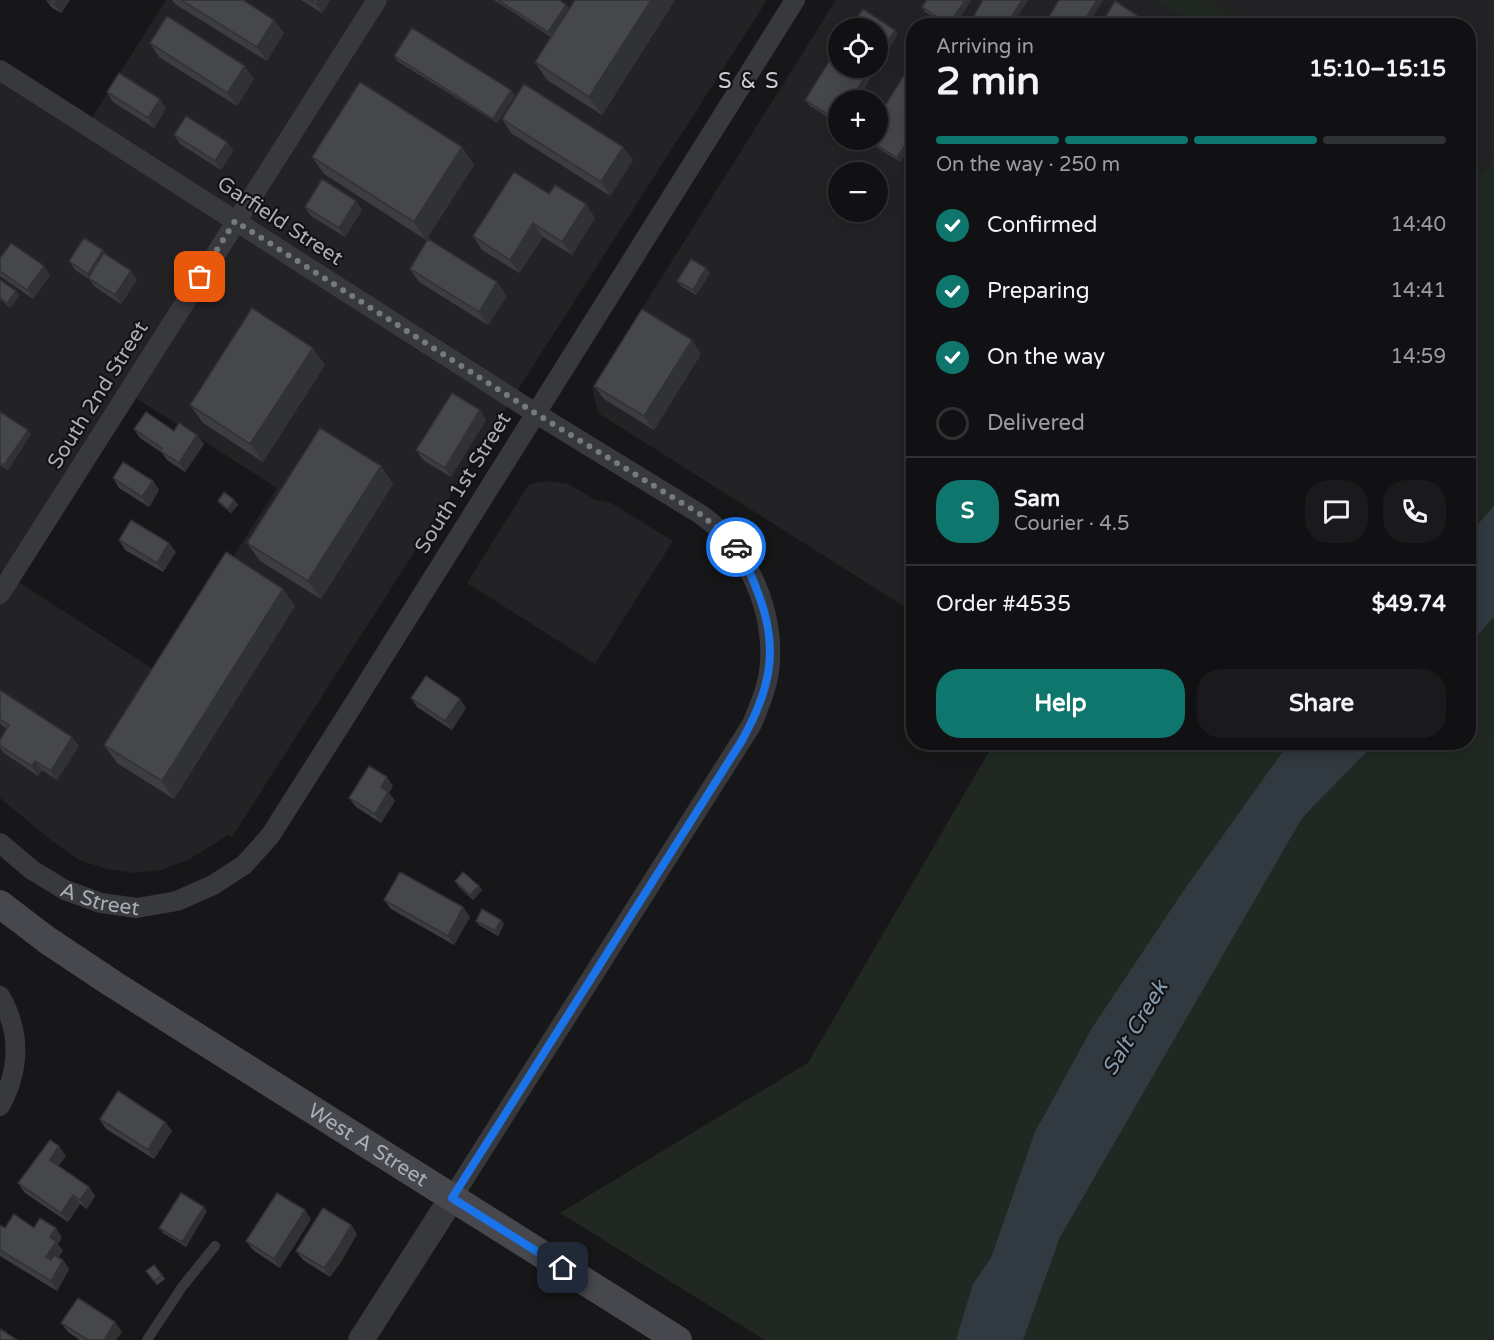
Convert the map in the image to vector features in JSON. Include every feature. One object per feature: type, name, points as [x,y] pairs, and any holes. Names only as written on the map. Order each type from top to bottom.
[{"type":"main road","name":"West A Street","points":[[0,904],[76,960],[149,1008],[678,1340]]},
{"type":"street","name":"South 2nd Street","points":[[0,594],[377,0]]},
{"type":"street","name":"South 1st Street","points":[[213,885],[244,865],[270,836],[795,0]]},
{"type":"street","name":"Garfield Street","points":[[0,70],[535,413],[700,514],[724,533],[740,553],[762,602],[769,625],[770,664],[761,704],[741,742],[452,1198]]},
{"type":"street","name":"A Street","points":[[0,843],[32,870],[65,890],[101,903],[137,908],[177,900],[213,885]]},
{"type":"street","points":[[0,996],[12,1020],[15,1039],[15,1065],[12,1080],[0,1106]]},
{"type":"street","points":[[361,1340],[452,1198]]},
{"type":"lane","points":[[147,1340],[182,1287],[215,1246]]},
{"type":"shaded area","points":[[166,0],[767,0],[232,837],[228,835],[190,859],[161,870],[135,873],[107,869],[79,860],[0,798],[0,594],[10,577],[0,571],[0,70],[87,125]],"holes":[[[128,393],[277,488],[159,673],[11,577]]]},
{"type":"shaded area","points":[[836,0],[1155,0],[1184,18],[906,18],[906,608],[598,413],[592,388]]},
{"type":"shaded area","points":[[1155,0],[1211,0],[1240,18],[1184,18]]},
{"type":"shaded area","points":[[1211,0],[1494,0],[1494,157],[1483,171],[1476,166],[1476,18],[1240,18]]},
{"type":"shaded area","points":[[1494,157],[1494,1340],[765,1340],[560,1213],[808,1063],[990,750],[1476,750],[1476,167],[1483,171]]},
{"type":"shaded area","points":[[547,481],[568,484],[596,500],[611,503],[673,541],[595,664],[467,583],[529,484]]},
{"type":"water","points":[[1494,506],[1494,617],[1476,636],[1476,526]]},
{"type":"water","name":"Salt Creek","points":[[1284,750],[1368,750],[1302,818],[1060,1237],[1023,1340],[956,1340],[973,1284],[991,1258],[1035,1132],[1092,1028],[1182,893]]},
{"type":"building","points":[[181,0],[243,0],[274,20],[257,47]]},
{"type":"building","points":[[498,0],[559,0],[566,5],[548,32]]},
{"type":"building","points":[[575,0],[651,0],[589,97],[535,62]]},
{"type":"building","points":[[927,0],[965,0],[953,18],[938,18],[922,7]]},
{"type":"building","points":[[983,0],[1022,0],[1011,18],[973,18]]},
{"type":"building","points":[[1059,0],[1097,0],[1086,18],[1048,18]]},
{"type":"building","points":[[1115,1],[1138,16],[1137,18],[1105,18]]},
{"type":"building","points":[[863,9],[877,18],[857,18]]},
{"type":"building","points":[[167,16],[245,66],[227,93],[150,43]]},
{"type":"building","points":[[888,25],[895,30],[888,41]]},
{"type":"building","points":[[412,28],[511,90],[493,119],[394,56]]},
{"type":"building","points":[[828,63],[828,78],[864,78],[857,90],[828,90],[828,115],[805,100]]},
{"type":"building","points":[[906,72],[906,144],[897,158],[884,150],[888,150],[888,101]]},
{"type":"building","points":[[119,73],[160,99],[148,118],[107,92]]},
{"type":"building","points":[[360,82],[462,147],[414,222],[312,157]]},
{"type":"building","points":[[524,84],[623,147],[601,182],[502,119]]},
{"type":"building","points":[[186,116],[227,142],[215,161],[174,135]]},
{"type":"building","points":[[514,172],[549,194],[555,185],[586,204],[562,242],[533,223],[510,260],[473,236]]},
{"type":"building","points":[[322,179],[356,201],[339,228],[305,207]]},
{"type":"building","points":[[84,238],[103,250],[88,274],[69,261]]},
{"type":"building","points":[[428,239],[497,282],[479,312],[410,269]]},
{"type":"building","points":[[11,243],[44,266],[27,290],[0,271],[0,258]]},
{"type":"building","points":[[104,253],[131,271],[115,295],[88,278]]},
{"type":"building","points":[[691,259],[706,268],[693,290],[677,281]]},
{"type":"building","points":[[0,280],[16,291],[7,303],[0,297]]},
{"type":"building","points":[[252,308],[313,348],[250,444],[190,405]]},
{"type":"building","points":[[642,309],[692,340],[644,416],[594,386]]},
{"type":"building","points":[[452,393],[480,410],[445,468],[416,450]]},
{"type":"building","points":[[0,412],[28,430],[4,465],[0,463]]},
{"type":"building","points":[[146,412],[174,431],[179,423],[197,435],[179,463],[134,429]]},
{"type":"building","points":[[320,428],[381,466],[308,581],[247,543]]},
{"type":"building","points":[[123,462],[153,481],[142,497],[113,478]]},
{"type":"building","points":[[224,492],[234,500],[228,509],[218,501]]},
{"type":"building","points":[[131,520],[169,543],[157,563],[119,540]]},
{"type":"building","points":[[226,552],[283,589],[162,781],[104,745]]},
{"type":"building","points":[[426,676],[460,699],[445,721],[411,698]]},
{"type":"building","points":[[0,690],[72,737],[51,771],[35,761],[32,766],[0,746],[0,740],[9,725],[0,719]]},
{"type":"building","points":[[369,766],[387,777],[381,787],[388,792],[375,814],[349,798]]},
{"type":"building","points":[[400,872],[463,907],[448,936],[384,900]]},
{"type":"building","points":[[463,872],[479,886],[470,895],[455,881]]},
{"type":"building","points":[[482,909],[501,920],[495,931],[476,921]]},
{"type":"building","points":[[118,1091],[165,1122],[148,1150],[100,1119]]},
{"type":"building","points":[[50,1140],[59,1146],[50,1160],[89,1187],[80,1200],[73,1195],[61,1213],[18,1183]]},
{"type":"building","points":[[181,1193],[204,1207],[182,1242],[159,1228]]},
{"type":"building","points":[[277,1193],[305,1210],[274,1259],[246,1241]]},
{"type":"building","points":[[323,1208],[351,1225],[324,1268],[296,1251]]},
{"type":"building","points":[[14,1214],[34,1228],[40,1218],[56,1228],[50,1237],[56,1242],[46,1257],[51,1260],[54,1255],[63,1260],[51,1281],[0,1250],[0,1225],[5,1228]]},
{"type":"building","points":[[154,1265],[162,1275],[154,1281],[146,1271]]},
{"type":"building","points":[[78,1298],[115,1322],[104,1340],[88,1340],[61,1323]]},
{"type":"building","points":[[0,1329],[17,1340],[0,1340]]},
{"type":"way so far","points":[[200,277],[235,221],[535,413],[700,514],[724,533],[736,547]]},
{"type":"district","name":"S & S","points":[[749,81]]},
{"type":"route","points":[[563,1268],[452,1198],[741,742],[761,704],[770,664],[769,625],[753,579],[736,547]]}]
